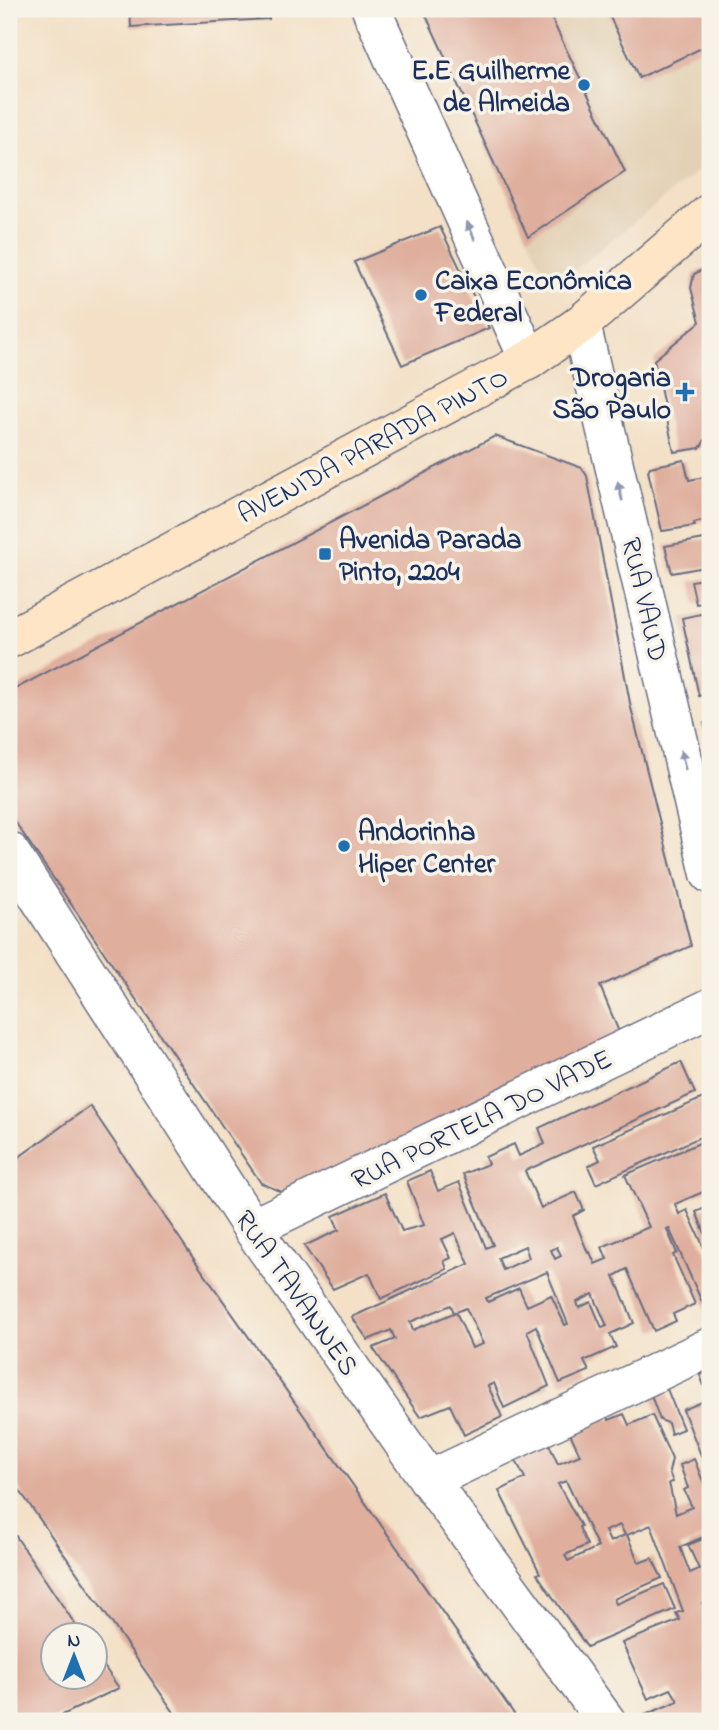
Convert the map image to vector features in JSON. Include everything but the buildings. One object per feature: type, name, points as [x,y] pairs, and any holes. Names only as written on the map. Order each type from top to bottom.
[{"type":"main road","name":"AVENIDA PARADA PINTO","points":[[9,639],[529,360],[581,324],[710,213]]},
{"type":"street","points":[[371,9],[529,360]]},
{"type":"street","name":"RUA VAUD","points":[[581,324],[710,874]]},
{"type":"street","name":"RUA TAVANNES","points":[[9,851],[252,1227],[429,1480],[606,1721]]},
{"type":"street","name":"RUA PORTELA DO VADE","points":[[252,1227],[710,1008]]},
{"type":"street","points":[[429,1480],[710,1347]]},
{"type":"shaded area","name":"E.E Guilherme de Almeida","points":[[423,9],[710,9],[710,161],[567,276],[553,278],[543,270]]},
{"type":"place","name":"E.E Guilherme de Almeida","points":[[584,85]]},
{"type":"place","name":"Caixa Econômica Federal","points":[[421,295]]},
{"type":"place","name":"Drogaria São Paulo","points":[[685,392]]},
{"type":"place","name":"Avenida Parada Pinto, 2204","points":[[325,554]]},
{"type":"place","name":"Andorinha Hiper Center","points":[[344,846]]}]
